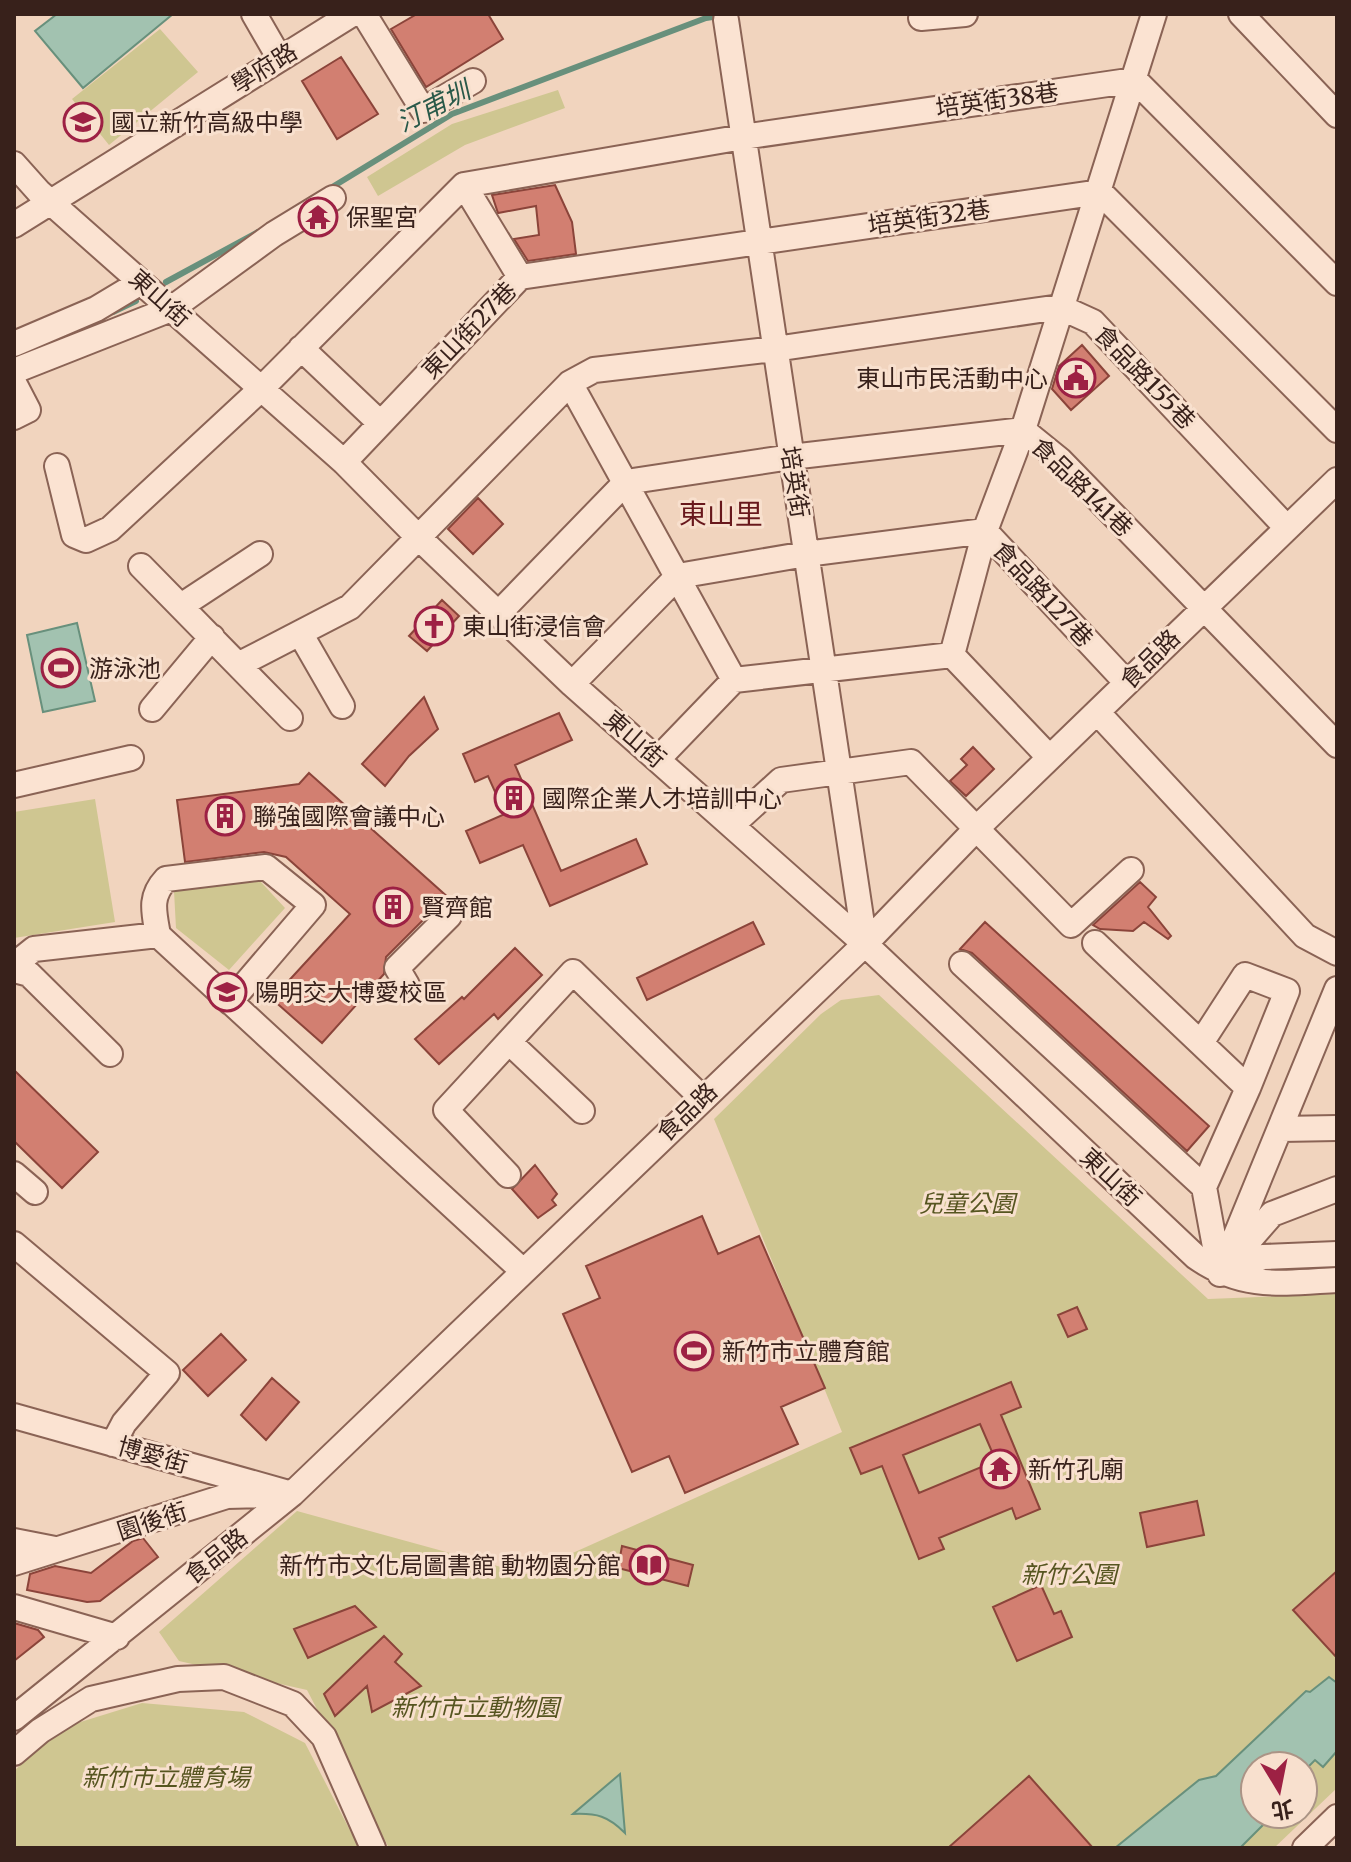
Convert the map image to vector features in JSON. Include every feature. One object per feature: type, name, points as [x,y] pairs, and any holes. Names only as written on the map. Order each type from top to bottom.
[{"type":"street","points":[[254,14],[280,59]]},
{"type":"street","name":"學府路","points":[[14,225],[352,14]]},
{"type":"street","points":[[364,14],[423,110],[473,81]]},
{"type":"street","points":[[921,18],[965,14]]},
{"type":"street","points":[[952,655],[985,531],[1023,430],[1154,14]]},
{"type":"street","points":[[1241,14],[1337,115]]},
{"type":"street","name":"培英街","points":[[726,20],[865,944]]},
{"type":"street","points":[[1135,80],[1337,283]]},
{"type":"street","name":"培英街38巷","points":[[464,185],[743,137],[1135,80]]},
{"type":"street","name":"東山街","points":[[14,164],[141,282],[344,462],[572,684],[865,944],[1185,1247],[1220,1274]]},
{"type":"street","points":[[57,466],[74,535],[86,540],[110,529],[262,388],[464,185]]},
{"type":"street","name":"東山街27巷","points":[[344,462],[520,277],[464,185]]},
{"type":"street","points":[[1100,192],[1337,430]]},
{"type":"street","name":"培英街32巷","points":[[520,277],[1100,192]]},
{"type":"street","points":[[14,371],[171,309],[274,234],[333,198]]},
{"type":"street","points":[[14,344],[96,309],[141,282]]},
{"type":"street","points":[[240,664],[350,607],[570,383],[594,370],[775,349],[1060,307]]},
{"type":"street","name":"食品路155巷","points":[[1060,307],[1093,322],[1287,528]]},
{"type":"street","points":[[301,348],[380,423]]},
{"type":"street","points":[[14,383],[28,410],[14,417]]},
{"type":"street","points":[[570,383],[734,680]]},
{"type":"street","name":"食品路141巷","points":[[626,482],[791,457],[1023,430],[1060,460],[1337,745]]},
{"type":"street","points":[[498,614],[626,482]]},
{"type":"street","name":"食品路","points":[[14,1718],[292,1494],[865,944],[977,828],[1203,607],[1287,528],[1334,490]]},
{"type":"street","name":"食品路127巷","points":[[678,576],[806,554],[985,531],[1127,683]]},
{"type":"street","points":[[181,606],[260,554]]},
{"type":"street","points":[[141,566],[290,718]]},
{"type":"street","points":[[572,684],[678,576]]},
{"type":"street","points":[[300,633],[342,706]]},
{"type":"street","points":[[152,709],[212,637]]},
{"type":"street","points":[[658,759],[734,680],[823,667],[952,655]]},
{"type":"street","points":[[952,655],[1049,757]]},
{"type":"street","points":[[1097,712],[1305,936],[1337,953]]},
{"type":"street","points":[[14,785],[131,758]]},
{"type":"street","points":[[732,825],[781,780],[911,762],[1071,925],[1131,870]]},
{"type":"street","points":[[230,1002],[313,905],[266,867],[166,879],[155,891],[153,902],[158,935],[230,1002],[523,1271]]},
{"type":"street","points":[[407,985],[397,968],[449,916]]},
{"type":"street","points":[[110,1054],[29,974],[14,967],[34,949],[158,935]]},
{"type":"street","points":[[1095,943],[1248,1088]]},
{"type":"street","points":[[962,964],[1204,1187]]},
{"type":"street","points":[[508,1175],[446,1110],[573,972],[702,1098]]},
{"type":"street","points":[[1201,1043],[1245,975],[1287,991],[1204,1187],[1220,1274]]},
{"type":"street","points":[[1220,1274],[1337,989]]},
{"type":"street","points":[[509,1042],[582,1111]]},
{"type":"street","points":[[1281,1129],[1337,1128]]},
{"type":"street","points":[[14,1174],[35,1192]]},
{"type":"street","points":[[1220,1274],[1272,1214],[1337,1189]]},
{"type":"street","points":[[14,1244],[167,1373],[124,1423],[113,1444]]},
{"type":"street","points":[[1220,1274],[1263,1257],[1337,1254]]},
{"type":"street","points":[[1220,1274],[1266,1284],[1337,1280]]},
{"type":"street","name":"博愛街","points":[[14,1416],[292,1494]]},
{"type":"street","name":"園後街","points":[[14,1563],[62,1551],[227,1496],[292,1494]]},
{"type":"street","points":[[14,1541],[62,1551]]},
{"type":"street","points":[[14,1607],[117,1637]]},
{"type":"street","points":[[14,1753],[40,1731],[91,1699],[178,1679],[224,1677],[293,1704],[324,1737],[373,1848]]},
{"type":"street","points":[[1305,1848],[1337,1817]]},
{"type":"green space","points":[[160,29],[198,72],[109,145],[72,99]]},
{"type":"green space","points":[[558,90],[565,108],[465,145],[378,196],[367,177],[452,124]]},
{"type":"green space","points":[[95,799],[115,922],[14,938],[14,812]]},
{"type":"green space","points":[[260,881],[285,908],[229,970],[176,928],[174,891]]},
{"type":"green space","name":"新竹公園","points":[[879,995],[1208,1299],[1337,1294],[1337,1788],[1319,1805],[1319,1750],[1239,1750],[1239,1830],[1293,1830],[1274,1848],[389,1848],[307,1690],[179,1661],[159,1632],[297,1511],[526,1574],[842,1432],[714,1119],[821,1014],[841,1000]]},
{"type":"green space","name":"新竹市立體育場","points":[[142,1703],[244,1712],[305,1743],[359,1848],[14,1848],[14,1771],[61,1728]]},
{"type":"shaded area","points":[[57,14],[173,14],[83,88],[35,31]]},
{"type":"shaded area","name":"游泳池","points":[[77,623],[95,701],[43,712],[27,635]]},
{"type":"shaded area","points":[[1329,1677],[1337,1683],[1337,1751],[1323,1767],[1319,1764],[1319,1750],[1244,1750],[1306,1691],[1310,1692]]},
{"type":"shaded area","points":[[1239,1754],[1239,1830],[1258,1830],[1240,1848],[1115,1848],[1199,1780],[1216,1776]]},
{"type":"shaded area","points":[[620,1774],[625,1833],[602,1817],[573,1814]]},
{"type":"building","points":[[417,14],[488,14],[503,39],[426,87],[391,29]]},
{"type":"building","points":[[341,57],[378,114],[337,139],[302,81]]},
{"type":"building","points":[[555,185],[572,222],[576,254],[528,261],[514,239],[539,235],[536,206],[498,213],[492,195]]},
{"type":"building","name":"東山市民活動中心","points":[[1082,345],[1109,376],[1071,410],[1052,389],[1059,366]]},
{"type":"building","points":[[478,498],[503,524],[473,554],[448,529]]},
{"type":"building","name":"東山街浸信會","points":[[442,600],[459,616],[427,651],[409,636]]},
{"type":"building","points":[[424,697],[438,729],[409,756],[385,786],[362,764]]},
{"type":"building","name":"國際企業人才培訓中心","points":[[559,713],[572,740],[515,765],[561,871],[636,839],[647,864],[550,906],[523,845],[480,863],[466,831],[505,814],[488,776],[475,782],[463,754]]},
{"type":"building","points":[[973,747],[994,769],[966,796],[950,781],[967,765],[961,759]]},
{"type":"building","name":"賢齊館","points":[[309,773],[451,900],[438,905],[386,957],[384,974],[322,1043],[272,999],[350,914],[286,857],[264,852],[185,862],[177,800],[299,784]]},
{"type":"building","points":[[1140,882],[1156,897],[1148,907],[1171,936],[1168,939],[1144,922],[1133,931],[1100,929],[1093,925]]},
{"type":"building","points":[[753,922],[764,944],[647,1000],[637,978]]},
{"type":"building","points":[[985,922],[1209,1126],[1187,1151],[972,953],[960,949]]},
{"type":"building","points":[[515,948],[542,975],[498,1019],[494,1014],[439,1064],[415,1039],[462,997],[464,999]]},
{"type":"building","points":[[14,1070],[98,1152],[62,1188],[14,1141]]},
{"type":"building","points":[[535,1165],[557,1194],[552,1200],[556,1205],[538,1218],[512,1189]]},
{"type":"building","name":"新竹市立體育館","points":[[702,1216],[718,1254],[759,1236],[825,1388],[781,1407],[798,1444],[685,1493],[669,1456],[632,1472],[563,1314],[600,1298],[586,1266]]},
{"type":"building","points":[[1077,1307],[1087,1329],[1068,1337],[1058,1315]]},
{"type":"building","points":[[221,1334],[246,1360],[208,1396],[183,1370]]},
{"type":"building","points":[[272,1378],[299,1402],[266,1440],[241,1415]]},
{"type":"building","name":"新竹孔廟","points":[[1011,1382],[1021,1407],[1001,1415],[1040,1509],[1016,1519],[1012,1508],[939,1538],[944,1549],[919,1559],[882,1466],[861,1474],[850,1448]],"holes":[[[980,1424],[996,1461],[919,1493],[903,1455]]]},
{"type":"building","points":[[1197,1501],[1204,1535],[1147,1547],[1140,1513]]},
{"type":"building","points":[[143,1538],[158,1557],[100,1601],[87,1602],[27,1590],[30,1574],[55,1566],[91,1573],[133,1541]]},
{"type":"building","points":[[622,1546],[693,1565],[688,1586],[618,1568]]},
{"type":"building","points":[[1337,1571],[1337,1658],[1293,1610]]},
{"type":"building","points":[[1041,1585],[1054,1614],[1061,1611],[1072,1637],[1017,1661],[993,1607]]},
{"type":"building","points":[[355,1606],[376,1627],[308,1658],[294,1629]]},
{"type":"building","points":[[14,1623],[38,1630],[44,1637],[14,1661]]},
{"type":"building","points":[[384,1636],[402,1654],[395,1662],[421,1686],[372,1712],[367,1686],[335,1716],[324,1694]]},
{"type":"building","points":[[1029,1776],[1093,1848],[948,1848]]},
{"type":"waterway","name":"汀甫圳","points":[[329,189],[452,114],[706,18],[719,16]]},
{"type":"waterway","name":"汀甫圳","points":[[166,282],[258,232]]},
{"type":"waterway","name":"汀甫圳","points":[[113,312],[136,301]]},
{"type":"place","name":"國立新竹高級中學","points":[[83,122]]},
{"type":"place","name":"保聖宮","points":[[318,217]]},
{"type":"place","name":"東山市民活動中心","points":[[1076,378]]},
{"type":"place","name":"東山街浸信會","points":[[434,626]]},
{"type":"place","name":"游泳池","points":[[61,668]]},
{"type":"place","name":"國際企業人才培訓中心","points":[[514,798]]},
{"type":"place","name":"聯強國際會議中心","points":[[225,816]]},
{"type":"place","name":"賢齊館","points":[[393,907]]},
{"type":"place","name":"陽明交大博愛校區","points":[[227,992]]},
{"type":"place","name":"新竹市立體育館","points":[[694,1351]]},
{"type":"place","name":"新竹孔廟","points":[[1000,1469]]},
{"type":"place","name":"新竹市文化局圖書館 動物園分館","points":[[649,1565]]},
{"type":"district","name":"東山里","points":[[721,514]]},
{"type":"park label","name":"兒童公園","points":[[967,1203]]},
{"type":"park label","name":"新竹市立動物園","points":[[475,1707]]}]
